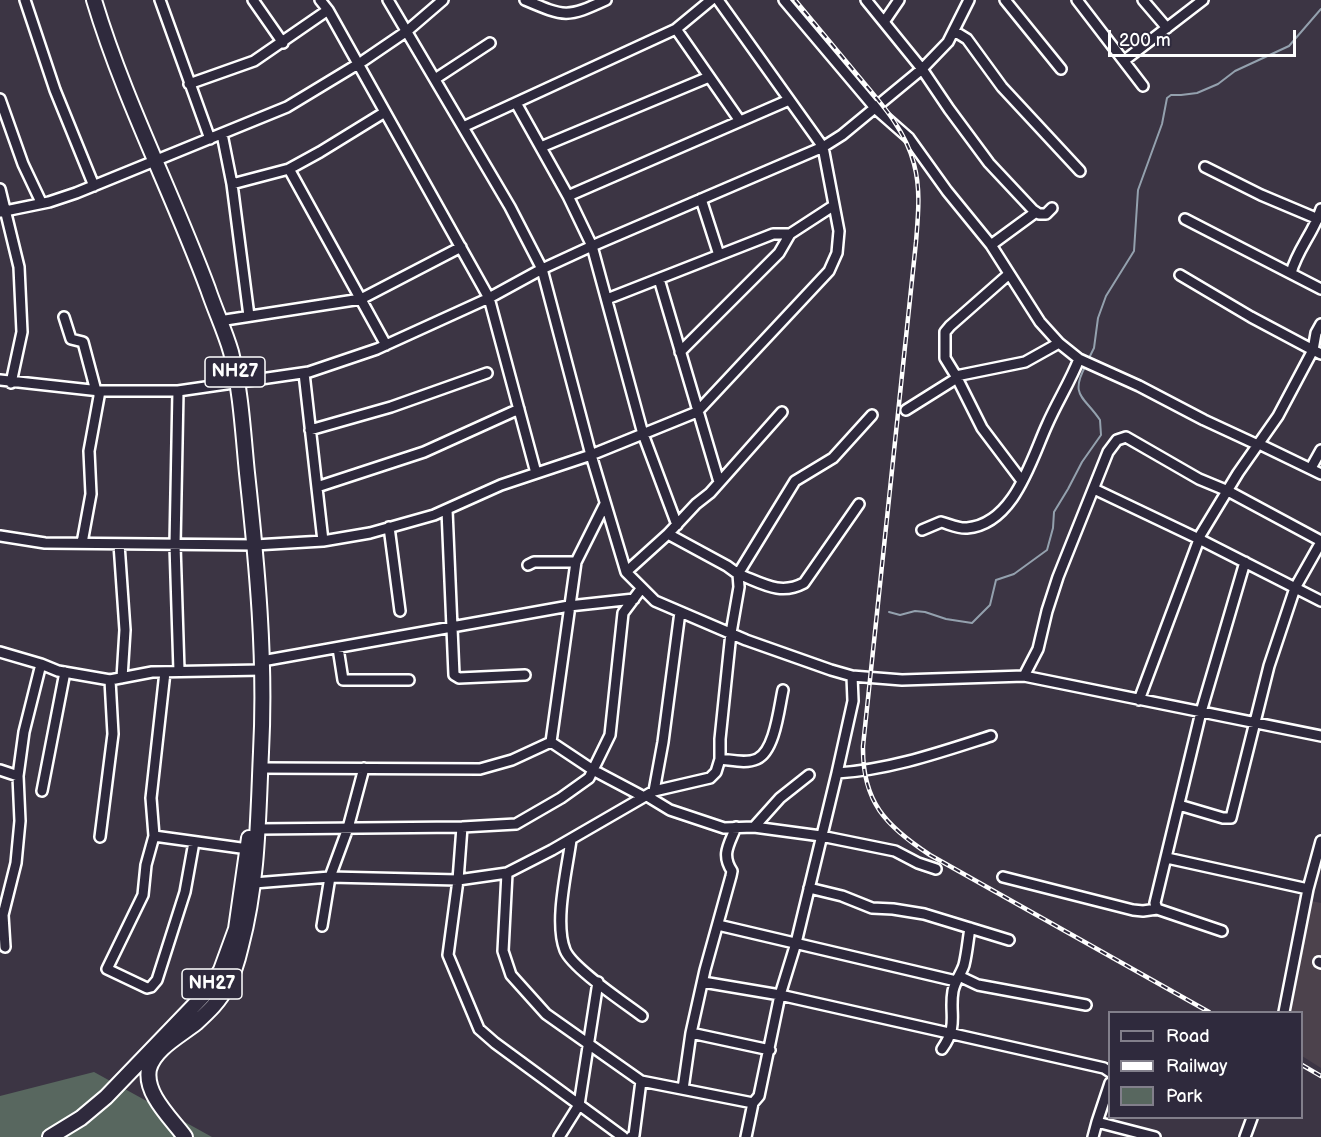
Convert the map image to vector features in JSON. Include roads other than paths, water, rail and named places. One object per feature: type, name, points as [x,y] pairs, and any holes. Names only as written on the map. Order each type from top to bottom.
[{"type":"highway","name":"NH27","points":[[94,0],[106,38],[154,161],[188,235],[230,349],[238,382],[255,545],[262,666],[259,829],[249,918],[228,985],[215,1005],[160,1052],[152,1062],[149,1072],[149,1083],[155,1098],[185,1137]]},
{"type":"highway","name":"NH27","points":[[50,1137],[81,1118],[106,1097],[207,992],[221,970],[236,929],[254,789],[260,768]]},
{"type":"street","points":[[25,0],[55,90],[94,186]]},
{"type":"street","points":[[161,0],[210,139]]},
{"type":"street","points":[[253,0],[283,43]]},
{"type":"street","points":[[320,0],[328,10],[489,298],[536,473]]},
{"type":"street","points":[[388,0],[510,207],[542,269],[591,455],[626,572],[655,601],[732,633],[852,676],[902,680],[1024,676],[1321,736]]},
{"type":"street","points":[[3,211],[49,202],[94,186],[287,107],[407,31],[443,0]]},
{"type":"street","points":[[525,0],[551,11],[566,14],[580,12],[606,0]]},
{"type":"street","points":[[463,128],[676,29],[711,0]]},
{"type":"street","points":[[0,536],[45,543],[255,545],[323,542],[434,515],[501,485],[591,455],[698,412],[829,271],[839,242],[832,187],[823,147],[718,0]]},
{"type":"street","points":[[784,0],[876,109],[909,138],[939,182],[991,245],[1040,322],[1059,343],[1085,360],[1204,420],[1321,474]]},
{"type":"street","points":[[866,0],[922,69],[989,164],[1036,212],[1046,214],[1052,208]]},
{"type":"street","points":[[884,22],[899,0]]},
{"type":"street","points":[[0,380],[98,391],[178,392],[304,373],[386,345],[489,298],[542,269],[592,246],[823,147],[876,109],[922,69],[948,42],[969,0]]},
{"type":"street","points":[[1005,0],[1061,69]]},
{"type":"street","points":[[1077,0],[1143,86]]},
{"type":"street","points":[[1143,0],[1167,28]]},
{"type":"street","points":[[1125,60],[1203,0]]},
{"type":"street","points":[[189,84],[254,61],[328,10]]},
{"type":"street","points":[[676,29],[741,120]]},
{"type":"street","points":[[954,31],[967,39],[1002,87],[1080,171]]},
{"type":"street","points":[[435,79],[490,43]]},
{"type":"street","points":[[541,147],[709,77]]},
{"type":"street","points":[[0,99],[23,164],[41,202]]},
{"type":"street","points":[[568,196],[789,99]]},
{"type":"street","points":[[516,103],[568,196],[592,246],[643,434],[677,525]]},
{"type":"street","points":[[232,184],[289,169],[385,112]]},
{"type":"street","points":[[222,134],[232,184],[249,316]]},
{"type":"street","points":[[1205,167],[1260,195],[1320,214],[1305,245],[1294,261],[1290,273]]},
{"type":"street","points":[[289,169],[386,345]]},
{"type":"street","points":[[0,189],[3,211],[19,267],[22,332],[11,383]]},
{"type":"street","points":[[701,199],[719,255]]},
{"type":"street","points":[[680,352],[779,253],[790,234],[833,206]]},
{"type":"street","points":[[991,245],[1036,212]]},
{"type":"street","points":[[1185,219],[1321,289]]},
{"type":"street","points":[[607,299],[773,234],[790,234]]},
{"type":"street","points":[[219,321],[361,299],[461,247]]},
{"type":"street","points":[[1010,274],[945,332],[945,358],[982,428],[1022,481]]},
{"type":"street","points":[[1180,275],[1251,317],[1317,352]]},
{"type":"street","points":[[659,279],[718,482]]},
{"type":"street","points":[[64,317],[71,339],[84,342],[98,391],[88,451],[91,494],[82,543]]},
{"type":"street","points":[[1139,699],[1199,538],[1317,352],[1316,333],[1321,324]]},
{"type":"street","points":[[906,411],[957,377],[1025,362],[1059,343]]},
{"type":"street","points":[[922,530],[941,522],[969,529],[987,522],[1004,510],[1016,496],[1050,417],[1085,360]]},
{"type":"street","points":[[304,373],[323,542]]},
{"type":"street","points":[[310,430],[391,407],[487,373]]},
{"type":"street","points":[[178,392],[175,545],[179,671]]},
{"type":"street","points":[[317,487],[424,452],[519,409]]},
{"type":"street","points":[[626,572],[669,534],[782,412]]},
{"type":"street","points":[[254,883],[330,878],[458,880],[507,873],[571,840],[648,795],[710,778],[716,772],[720,759],[720,739],[739,586],[738,574],[795,481],[833,458],[873,416]]},
{"type":"street","points":[[1024,676],[1038,649],[1049,602],[1080,520],[1108,452],[1117,440],[1125,437],[1199,479],[1228,491],[1321,541],[1295,588],[1269,666],[1231,818],[1223,818],[1179,805]]},
{"type":"street","points":[[1311,468],[1321,450]]},
{"type":"street","points":[[1094,489],[1199,538],[1321,601]]},
{"type":"street","points":[[551,742],[576,562],[605,504]]},
{"type":"street","points":[[669,534],[738,574],[778,590],[793,589],[804,583],[859,504]]},
{"type":"street","points":[[447,510],[454,675],[459,678],[525,675]]},
{"type":"street","points":[[389,527],[400,611]]},
{"type":"street","points":[[119,544],[124,630],[122,678]]},
{"type":"street","points":[[528,565],[534,562],[576,562]]},
{"type":"street","points":[[1157,909],[1155,903],[1201,712],[1245,562]]},
{"type":"street","points":[[259,829],[462,827],[516,824],[561,798],[589,778],[610,735],[623,613],[641,589]]},
{"type":"street","points":[[0,652],[65,672],[110,680],[165,672],[262,666],[338,648],[569,606],[634,599]]},
{"type":"street","points":[[648,795],[663,742],[680,612]]},
{"type":"street","points":[[338,648],[343,680],[409,680]]},
{"type":"street","points":[[5,947],[3,915],[16,863],[20,821],[18,776],[24,732],[41,664]]},
{"type":"street","points":[[42,791],[65,672]]},
{"type":"street","points":[[165,672],[151,798],[154,836],[146,865],[143,894],[107,969],[147,988],[157,980],[185,892],[194,842]]},
{"type":"street","points":[[746,1137],[753,1103],[759,1096],[780,995],[796,943],[837,773],[853,701],[852,676]]},
{"type":"street","points":[[100,837],[113,734],[110,680]]},
{"type":"street","points":[[720,759],[744,761],[758,759],[766,752],[771,742],[783,690]]},
{"type":"street","points":[[837,773],[864,772],[991,736]]},
{"type":"street","points":[[551,742],[593,770],[648,795],[670,810],[724,828],[754,827],[821,836],[895,851],[936,869]]},
{"type":"street","points":[[260,768],[480,769],[512,760],[551,742]]},
{"type":"street","points":[[322,926],[330,878],[348,828],[364,768]]},
{"type":"street","points":[[0,770],[18,776]]},
{"type":"street","points":[[754,827],[780,798],[809,775]]},
{"type":"street","points":[[462,827],[458,880],[447,955],[479,1029],[623,1137]]},
{"type":"street","points":[[683,1089],[691,1032],[732,871],[727,864],[725,853],[736,827]]},
{"type":"street","points":[[154,836],[248,849]]},
{"type":"street","points":[[571,840],[560,922],[566,952],[598,982],[642,1016]]},
{"type":"street","points":[[1284,1011],[1308,889],[1317,868],[1321,841]]},
{"type":"street","points":[[1167,858],[1308,889]]},
{"type":"street","points":[[507,873],[503,951],[511,975],[546,1014],[641,1081],[753,1103]]},
{"type":"street","points":[[1003,877],[1133,910],[1143,912],[1157,909],[1222,931]]},
{"type":"street","points":[[809,888],[842,896],[872,908],[924,914],[1009,940]]},
{"type":"street","points":[[718,925],[978,985],[1086,1005]]},
{"type":"street","points":[[942,1049],[951,1034],[954,1013],[953,994],[964,965],[970,928]]},
{"type":"street","points":[[559,1137],[579,1105],[598,982]]},
{"type":"street","points":[[703,982],[780,995],[1108,1071]]},
{"type":"street","points":[[691,1032],[770,1050]]},
{"type":"street","points":[[631,1137],[634,1135],[641,1081]]},
{"type":"street","points":[[1093,1137],[1108,1089]]},
{"type":"street","points":[[1245,1137],[1252,1119]]},
{"type":"street","points":[[1097,1122],[1155,1137]]},
{"type":"waterway","points":[[1088,360],[1094,348],[1098,318],[1106,296],[1134,251],[1138,190],[1162,124],[1167,98],[1171,95],[1197,93],[1218,84],[1235,71],[1289,46],[1321,9]]},
{"type":"waterway","points":[[889,612],[900,615],[915,611],[925,612],[946,619],[972,623],[990,605],[996,580],[1014,574],[1047,550],[1053,528],[1054,512],[1082,462],[1101,435],[1100,420],[1079,390],[1081,375],[1086,365]]},
{"type":"railway","points":[[795,0],[897,126],[910,151],[918,184],[916,242],[863,746],[864,766],[872,797],[889,823],[930,855],[1207,1011]]},
{"type":"railway","points":[[1303,1066],[1321,1076]]}]
